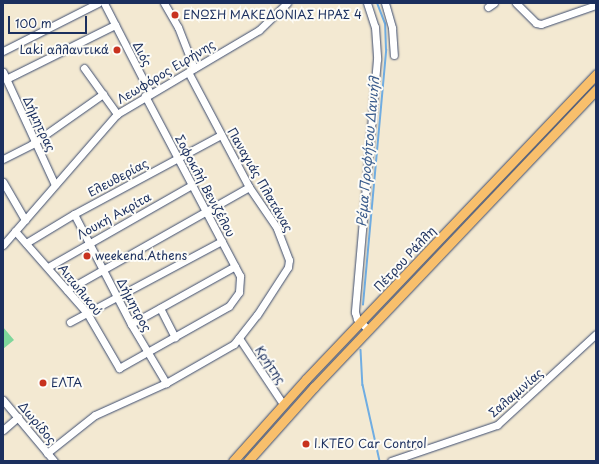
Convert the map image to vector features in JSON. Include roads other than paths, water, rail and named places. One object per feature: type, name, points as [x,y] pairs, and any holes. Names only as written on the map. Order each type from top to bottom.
[{"type":"main road","name":"Πέτρου Ράλλη","points":[[233,461],[283,404],[596,74]]},
{"type":"main road","name":"Πέτρου Ράλλη","points":[[248,461],[369,330],[596,90]]},
{"type":"street","points":[[3,51],[98,3]]},
{"type":"street","name":"Διός","points":[[104,3],[147,95]]},
{"type":"street","points":[[164,3],[178,27],[194,68]]},
{"type":"street","name":"Λεωφόρος Ειρήνης","points":[[3,245],[116,114],[259,30],[287,3]]},
{"type":"street","points":[[367,3],[375,27],[377,59],[355,312],[361,323],[369,330]]},
{"type":"street","points":[[385,3],[392,28],[394,55]]},
{"type":"street","points":[[516,3],[541,24],[596,6]]},
{"type":"street","points":[[5,76],[115,25]]},
{"type":"street","points":[[84,68],[116,114]]},
{"type":"street","name":"Παναγιάς Πλατάνας","points":[[47,453],[94,415],[166,383],[223,351],[239,338],[277,286],[289,260],[274,223],[249,187],[188,72]]},
{"type":"street","name":"Δήμητρας","points":[[5,76],[55,185]]},
{"type":"street","points":[[3,159],[36,142],[103,94]]},
{"type":"street","name":"Σοφοκλή Βενιζέλου","points":[[147,95],[178,159],[240,276],[241,287],[229,306],[175,337]]},
{"type":"street","name":"Ελευθερίας","points":[[26,243],[74,214],[221,135]]},
{"type":"street","points":[[3,182],[25,220]]},
{"type":"street","name":"Λουκή Ακρίτα","points":[[48,267],[89,242],[192,185]]},
{"type":"street","points":[[67,290],[249,187]]},
{"type":"street","name":"Δήμητρος","points":[[74,214],[131,324],[166,383]]},
{"type":"street","name":"Αιτωλικού","points":[[15,231],[87,313],[119,368],[147,352]]},
{"type":"street","points":[[70,322],[222,241]]},
{"type":"street","points":[[131,324],[235,266]]},
{"type":"street","points":[[147,352],[175,337],[160,308]]},
{"type":"street","name":"Σαλαμινίας","points":[[391,461],[497,425],[596,334]]},
{"type":"street","name":"Κρήτης","points":[[239,338],[283,404]]},
{"type":"street","name":"Δωρίδος","points":[[3,400],[54,461]]},
{"type":"street","points":[[3,430],[18,417]]},
{"type":"waterway","name":"Ρέμα Προφήτου Δανιήλ","points":[[363,305],[386,50],[385,24],[377,3]]},
{"type":"waterway","name":"Ρέμα Προφήτου Δανιήλ","points":[[361,350],[363,385],[380,461]]},
{"type":"place","name":"ΕΝΩΣΗ ΜΑΚΕΔΟΝΙΑΣ ΗΡΑΣ 4","points":[[175,15]]},
{"type":"place","name":"Laki αλλαντικά","points":[[117,50]]},
{"type":"place","name":"weekend.Athens","points":[[87,256]]},
{"type":"place","name":"ΕΛΤΑ","points":[[43,383]]},
{"type":"place","name":"Ι.ΚΤΕΟ Car Control","points":[[306,444]]}]
